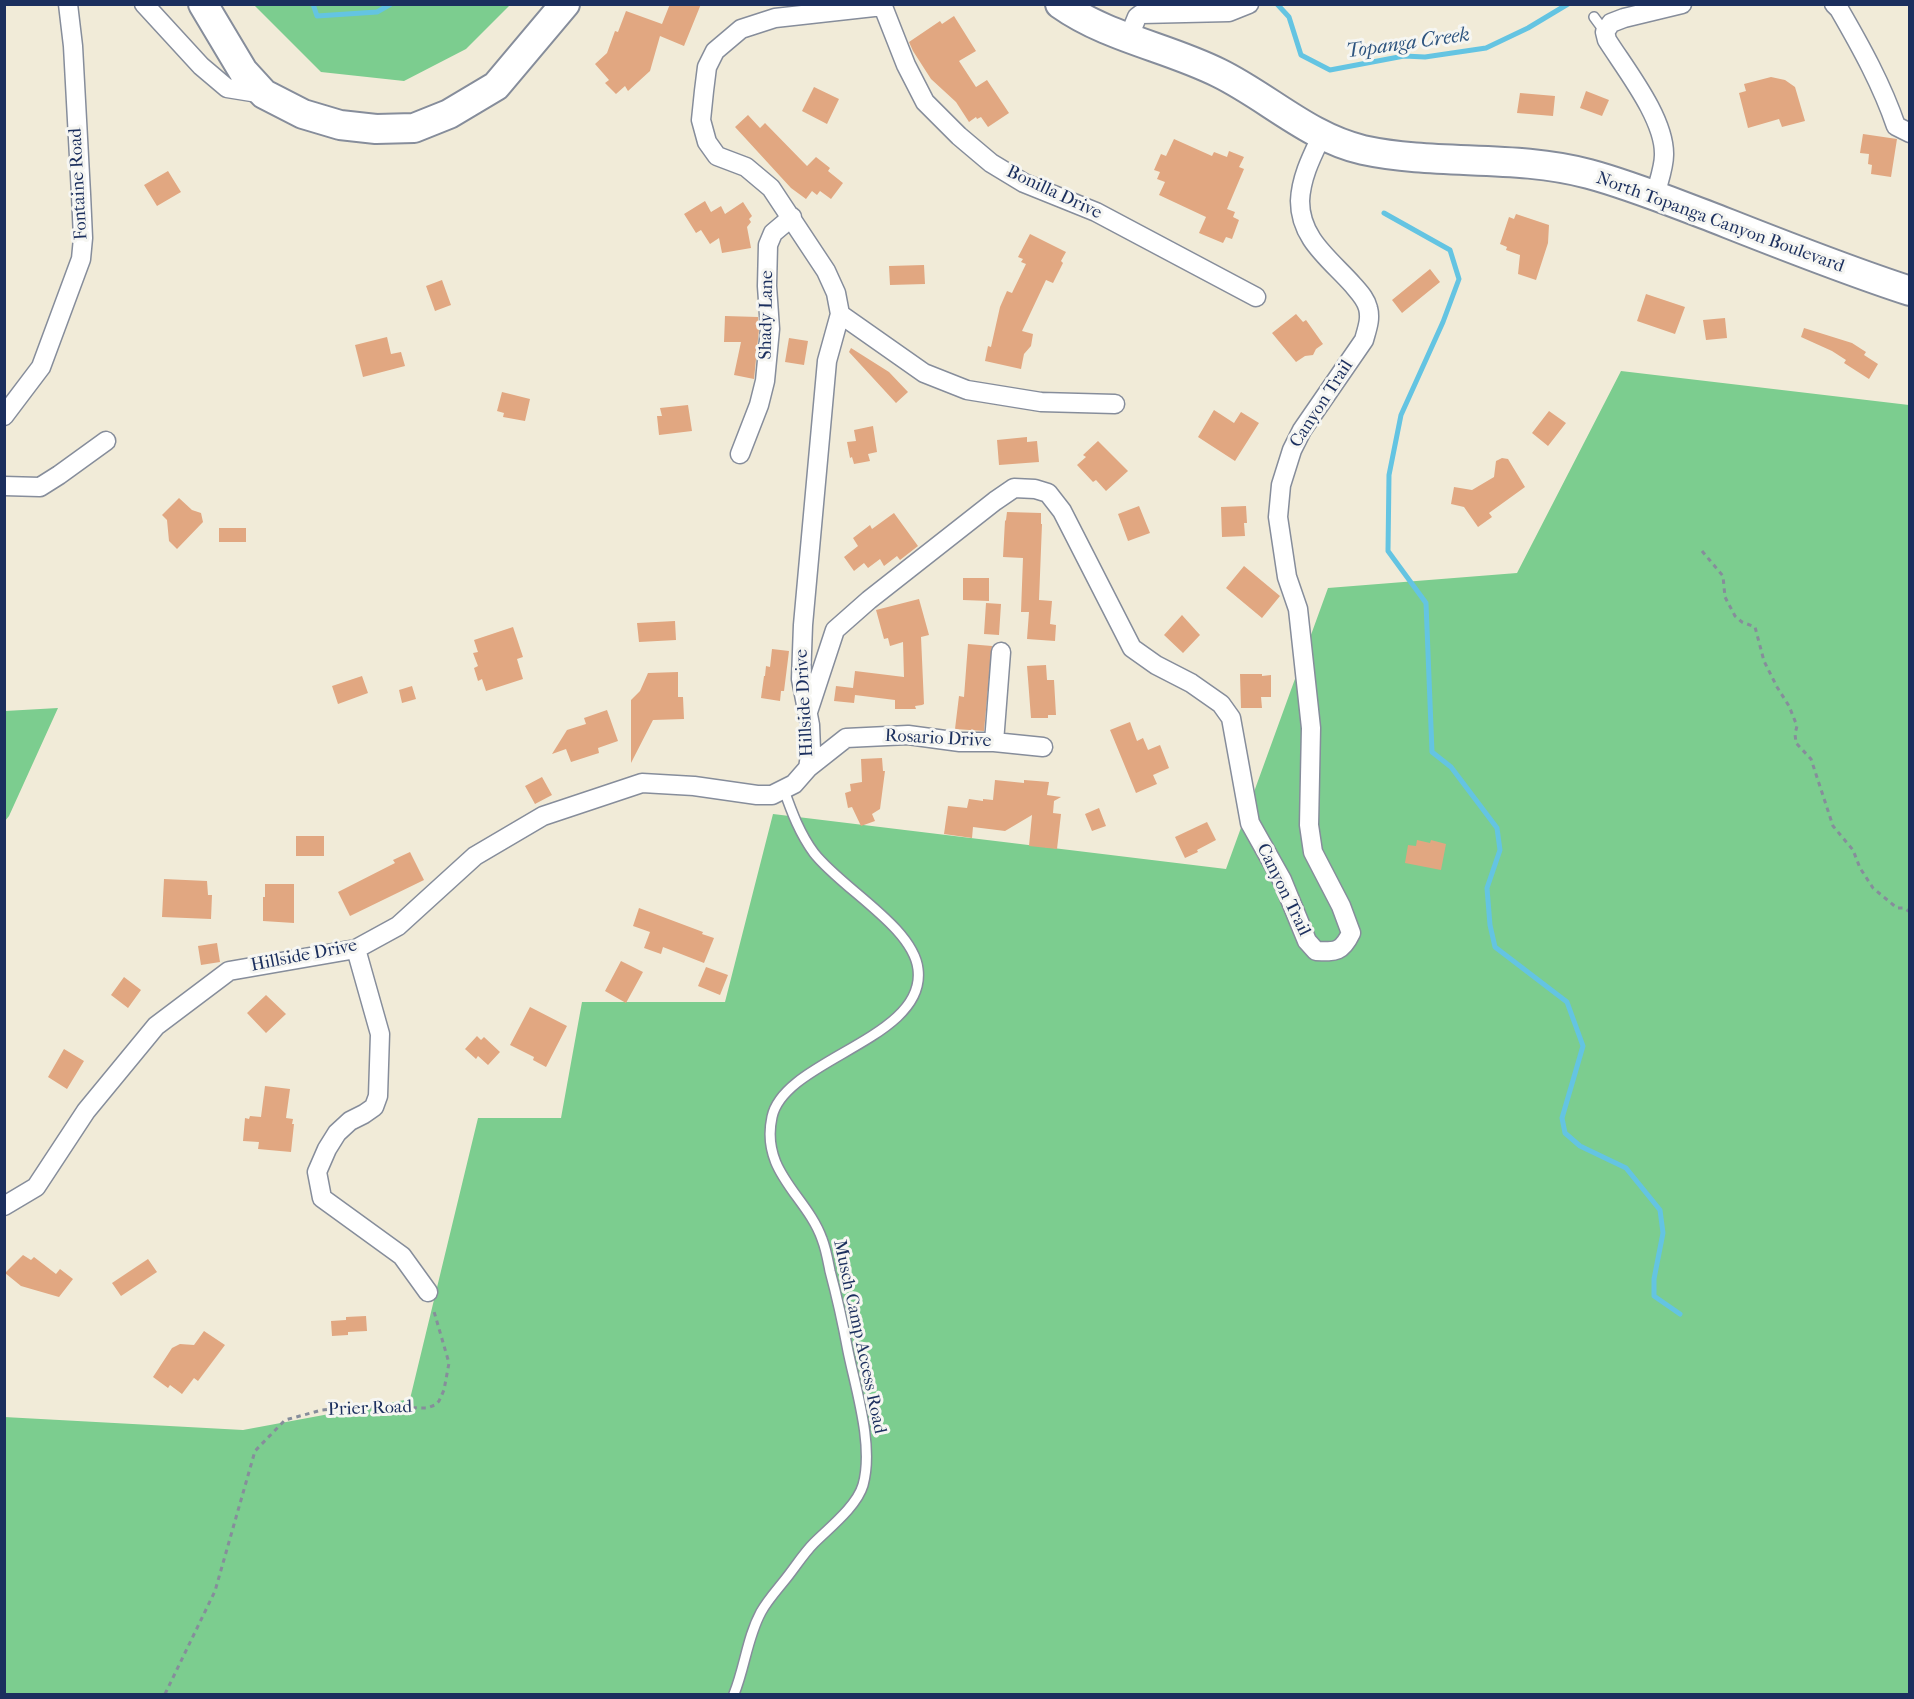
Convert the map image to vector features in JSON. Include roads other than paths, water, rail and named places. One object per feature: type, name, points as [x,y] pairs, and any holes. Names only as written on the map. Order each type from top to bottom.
[{"type":"main road","points":[[203,4],[243,71],[264,94],[303,114],[340,125],[376,129],[414,128],[449,114],[496,86],[566,4]]},
{"type":"main road","name":"North Topanga Canyon Boulevard","points":[[1060,4],[1111,32],[1217,72],[1322,135],[1362,149],[1396,156],[1525,163],[1588,174],[1655,196],[1910,291]]},
{"type":"street","name":"Fontaine Road","points":[[4,416],[41,367],[81,259],[83,238],[81,194],[73,46],[68,4]]},
{"type":"street","points":[[144,4],[201,66],[227,88],[264,94]]},
{"type":"street","points":[[1128,39],[1137,17],[1141,14],[1230,12],[1249,4]]},
{"type":"street","points":[[1655,196],[1664,156],[1661,134],[1651,111],[1607,40],[1605,32],[1611,23],[1682,4]]},
{"type":"street","points":[[1834,4],[1839,9],[1872,70],[1896,126],[1910,133]]},
{"type":"street","name":"Hillside Drive","points":[[4,1206],[36,1187],[86,1111],[156,1026],[229,971],[356,949],[398,926],[475,856],[543,816],[642,783],[772,795],[794,784],[808,768],[811,750],[810,725],[801,679],[803,625],[827,362],[840,314],[837,293],[826,271],[771,188],[746,167],[717,156],[707,142],[701,120],[707,68],[715,51],[741,29],[775,18],[882,5]]},
{"type":"street","name":"Bonilla Drive","points":[[882,5],[906,64],[925,102],[959,136],[991,162],[1024,183],[1096,212],[1256,297]]},
{"type":"street","name":"Canyon Trail","points":[[807,713],[835,630],[885,587],[1014,488],[1035,489],[1048,493],[1062,511],[1132,648],[1221,704],[1231,718],[1250,823],[1282,880],[1307,941],[1316,951],[1335,951],[1345,945],[1350,933],[1341,906],[1313,852],[1310,825],[1310,717],[1298,609],[1287,577],[1278,517],[1281,485],[1292,450],[1302,430],[1364,340],[1369,323],[1368,309],[1361,294],[1315,246],[1304,226],[1300,201],[1305,172],[1322,135]]},
{"type":"street","name":"Shady Lane","points":[[740,454],[759,405],[765,381],[770,329],[767,286],[768,245],[773,233],[792,217]]},
{"type":"street","points":[[840,314],[924,373],[967,390],[1041,402],[1115,404]]},
{"type":"street","points":[[4,486],[40,487],[106,441]]},
{"type":"street","points":[[994,742],[1001,652]]},
{"type":"street","name":"Rosario Drive","points":[[808,768],[846,738],[908,735],[960,742],[994,742],[1043,747]]},
{"type":"street","points":[[356,949],[380,1034],[378,1096],[374,1107],[350,1121],[337,1133],[327,1149],[317,1172],[322,1197],[402,1256],[428,1292]]},
{"type":"lane","points":[[1594,17],[1605,32]]},
{"type":"lane","name":"Musch Camp Access Road","points":[[734,1695],[749,1638],[761,1610],[812,1545],[845,1514],[863,1487],[866,1459],[864,1431],[842,1316],[822,1238],[785,1182],[775,1158],[770,1136],[772,1116],[778,1100],[798,1082],[812,1071],[863,1043],[894,1019],[912,1000],[918,984],[918,969],[910,945],[898,931],[815,855],[795,823],[784,790]]},
{"type":"waterway","name":"Topanga Creek","points":[[313,4],[317,16],[377,12],[391,4]]},
{"type":"waterway","name":"Topanga Creek","points":[[1277,4],[1289,17],[1301,55],[1330,70],[1404,56],[1425,57],[1486,48],[1528,28],[1568,4]]},
{"type":"waterway","points":[[1384,213],[1450,250],[1459,279],[1443,322],[1401,415],[1389,475],[1388,551],[1426,603],[1432,752],[1451,767],[1497,828],[1500,850],[1487,888],[1490,925],[1495,947],[1567,1002],[1583,1046],[1562,1118],[1565,1133],[1580,1146],[1626,1168],[1660,1210],[1663,1233],[1654,1279],[1654,1296],[1680,1314]]}]
